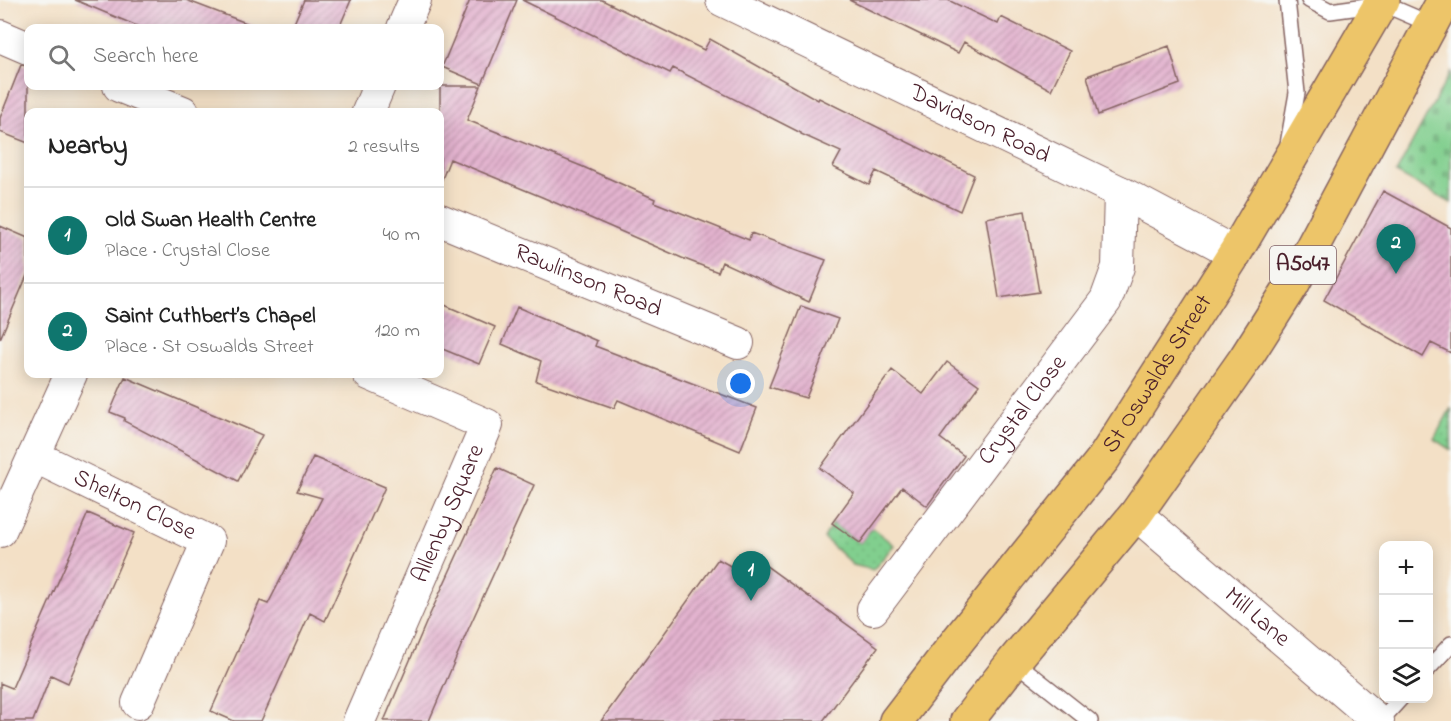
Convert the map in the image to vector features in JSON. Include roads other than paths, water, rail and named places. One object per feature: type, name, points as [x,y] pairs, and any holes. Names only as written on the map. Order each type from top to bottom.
[{"type":"main road","name":"St Oswalds Street","points":[[896,721],[1104,458],[1235,254],[1380,1]]},
{"type":"main road","name":"A5047","points":[[967,721],[1136,514],[1245,359],[1292,285],[1437,12]]},
{"type":"street","points":[[405,24],[415,0]]},
{"type":"street","name":"Davidson Road","points":[[722,0],[1120,192],[1235,254]]},
{"type":"street","points":[[0,36],[24,46]]},
{"type":"street","points":[[129,90],[173,108]]},
{"type":"street","points":[[370,108],[378,90]]},
{"type":"street","name":"Crystal Close","points":[[873,609],[1106,300],[1118,267],[1120,192]]},
{"type":"street","name":"Rawlinson Road","points":[[444,222],[738,343]]},
{"type":"street","points":[[0,531],[69,378]]},
{"type":"street","name":"Allenby Square","points":[[359,721],[487,425],[378,378]]},
{"type":"street","name":"Shelton Close","points":[[34,456],[208,542],[138,703]]},
{"type":"street","name":"Mill Lane","points":[[1136,514],[1379,721]]},
{"type":"lane","points":[[1283,170],[1297,93],[1287,0]]},
{"type":"lane","points":[[1309,0],[1330,10],[1380,1],[1437,12]]},
{"type":"lane","points":[[1433,664],[1451,644]]},
{"type":"lane","points":[[1014,661],[1089,721]]},
{"type":"lane","points":[[1379,721],[1397,703]]},
{"type":"place","name":"Saint Cuthbert’s Chapel","points":[[1396,274]]},
{"type":"place","name":"Old Swan Health Centre","points":[[751,601]]}]
